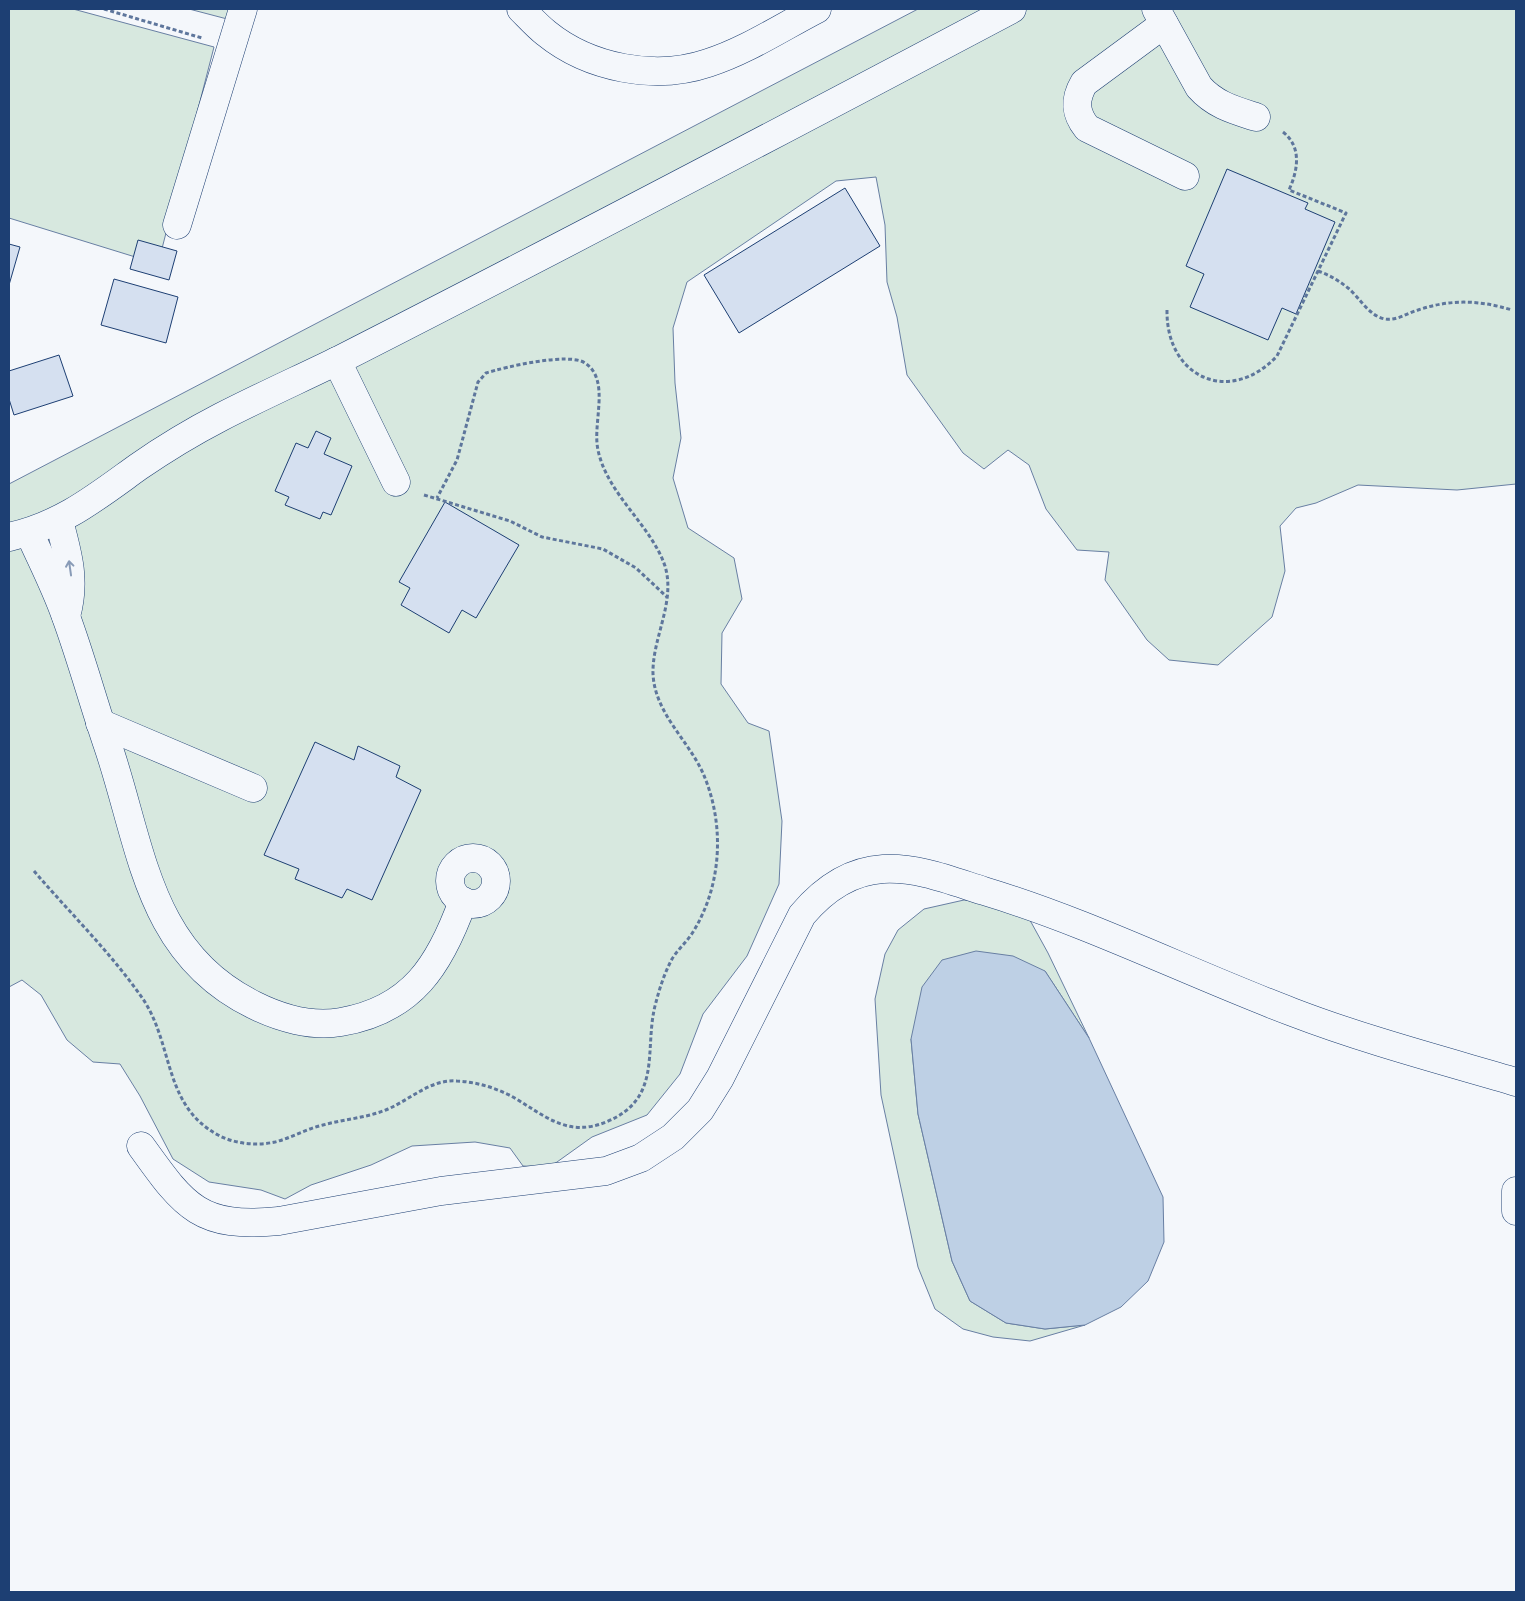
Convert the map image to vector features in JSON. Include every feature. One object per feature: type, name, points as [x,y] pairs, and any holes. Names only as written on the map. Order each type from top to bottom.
[{"type":"street","points":[[177,224],[243,9]]},
{"type":"street","points":[[521,9],[546,33],[582,56],[623,68],[666,71],[707,64],[817,9]]},
{"type":"street","points":[[463,901],[450,935],[435,963],[409,992],[382,1010],[360,1018],[313,1023],[289,1018],[250,1003],[222,986],[203,970],[172,932],[159,910],[66,616],[19,534],[59,521],[105,493],[177,441],[219,418],[337,361],[786,129],[1012,9]]},
{"type":"street","points":[[1185,176],[1087,128],[1080,118],[1076,107],[1078,94],[1084,84],[1160,16],[1199,87],[1217,104],[1256,117]]},
{"type":"street","points":[[337,361],[396,482]]},
{"type":"street","points":[[59,521],[71,570],[70,600],[66,616]]},
{"type":"street","points":[[100,723],[253,788]]},
{"type":"street","points":[[141,1146],[172,1190],[190,1206],[210,1217],[256,1224],[279,1222],[441,1191],[606,1171],[641,1158],[673,1137],[700,1110],[720,1078],[802,915],[818,896],[837,884],[860,874],[884,869],[932,874],[1010,899],[1082,924],[1293,1012],[1366,1037],[1516,1082]]},
{"type":"street","points":[[1516,1191],[1516,1212]]},
{"type":"path","points":[[104,9],[231,47]]},
{"type":"path","points":[[1168,310],[1167,328],[1172,346],[1182,361],[1196,373],[1213,380],[1231,382],[1248,378],[1264,370],[1277,356],[1346,213],[1289,190],[1297,172],[1296,153],[1289,136],[1274,124],[1256,117]]},
{"type":"path","points":[[1318,270],[1334,278],[1361,300],[1371,313],[1385,319],[1401,318],[1415,310],[1438,304],[1463,301],[1488,303],[1512,310]]},
{"type":"path","points":[[34,871],[130,981],[147,1006],[160,1034],[176,1088],[187,1110],[205,1127],[227,1139],[250,1144],[276,1142],[321,1125],[368,1116],[389,1109],[429,1086],[452,1080],[496,1089],[557,1124],[581,1127],[605,1122],[626,1110],[641,1092],[650,1068],[653,1013],[661,984],[674,957],[692,933],[707,904],[715,873],[718,842],[715,809],[706,779],[692,750],[673,726],[659,702],[653,676],[656,647],[667,598],[665,568],[654,546],[605,472],[598,450],[595,426],[600,387],[594,372],[583,360],[567,358],[486,373],[478,382],[457,460],[436,498]]},
{"type":"path","points":[[396,482],[409,490],[510,521],[542,538],[603,549],[636,568],[667,598]]},
{"type":"shaded area","points":[[9,9],[73,9],[214,47],[158,264],[9,218]]},
{"type":"shaded area","points":[[189,9],[234,9],[231,20]]},
{"type":"shaded area","points":[[918,9],[1516,9],[1516,484],[1457,490],[1358,485],[1316,503],[1296,508],[1280,526],[1285,571],[1272,617],[1218,665],[1169,660],[1147,640],[1105,580],[1109,552],[1077,550],[1046,509],[1029,465],[1008,450],[984,469],[963,453],[907,375],[897,317],[887,282],[885,225],[876,177],[836,181],[687,282],[673,328],[675,383],[681,438],[673,478],[688,528],[734,558],[742,599],[722,633],[721,684],[748,723],[769,731],[782,821],[779,884],[747,956],[703,1014],[680,1074],[647,1115],[592,1137],[550,1167],[523,1166],[510,1148],[475,1142],[412,1146],[371,1165],[311,1185],[285,1199],[261,1190],[209,1182],[173,1159],[140,1096],[120,1064],[93,1062],[67,1040],[41,995],[22,980],[9,987],[9,484]]},
{"type":"shaded area","points":[[964,900],[998,903],[1026,913],[1048,953],[1089,1038],[1045,971],[911,1039],[918,1114],[952,1261],[970,1301],[1006,1323],[1045,1329],[1085,1325],[1030,1341],[993,1337],[963,1329],[935,1309],[918,1267],[881,1095],[875,999],[885,954],[898,930],[924,909]]},
{"type":"water","points":[[976,951],[1013,956],[1045,971],[1089,1038],[1163,1197],[1164,1242],[1148,1281],[1121,1307],[1085,1325],[1045,1329],[1006,1323],[970,1301],[952,1261],[918,1114],[911,1039],[922,987],[942,960]]},
{"type":"building","points":[[1227,169],[1308,203],[1305,209],[1335,222],[1296,314],[1282,308],[1268,340],[1190,307],[1204,274],[1186,266]]},
{"type":"building","points":[[845,188],[880,246],[739,333],[704,275]]},
{"type":"building","points":[[138,240],[177,251],[169,280],[130,269]]},
{"type":"building","points":[[9,244],[20,247],[9,285]]},
{"type":"building","points":[[114,279],[178,297],[166,343],[101,325]]},
{"type":"building","points":[[59,355],[73,396],[14,415],[9,399],[9,371]]},
{"type":"building","points":[[316,431],[331,438],[324,454],[352,466],[331,515],[323,512],[320,519],[285,505],[289,497],[275,491],[296,443],[308,448]]},
{"type":"building","points":[[445,502],[519,545],[476,618],[462,610],[449,633],[401,605],[410,588],[399,582]]},
{"type":"building","points":[[315,742],[354,760],[358,746],[400,766],[396,777],[421,790],[372,900],[347,889],[342,898],[295,879],[299,869],[264,855]]}]
